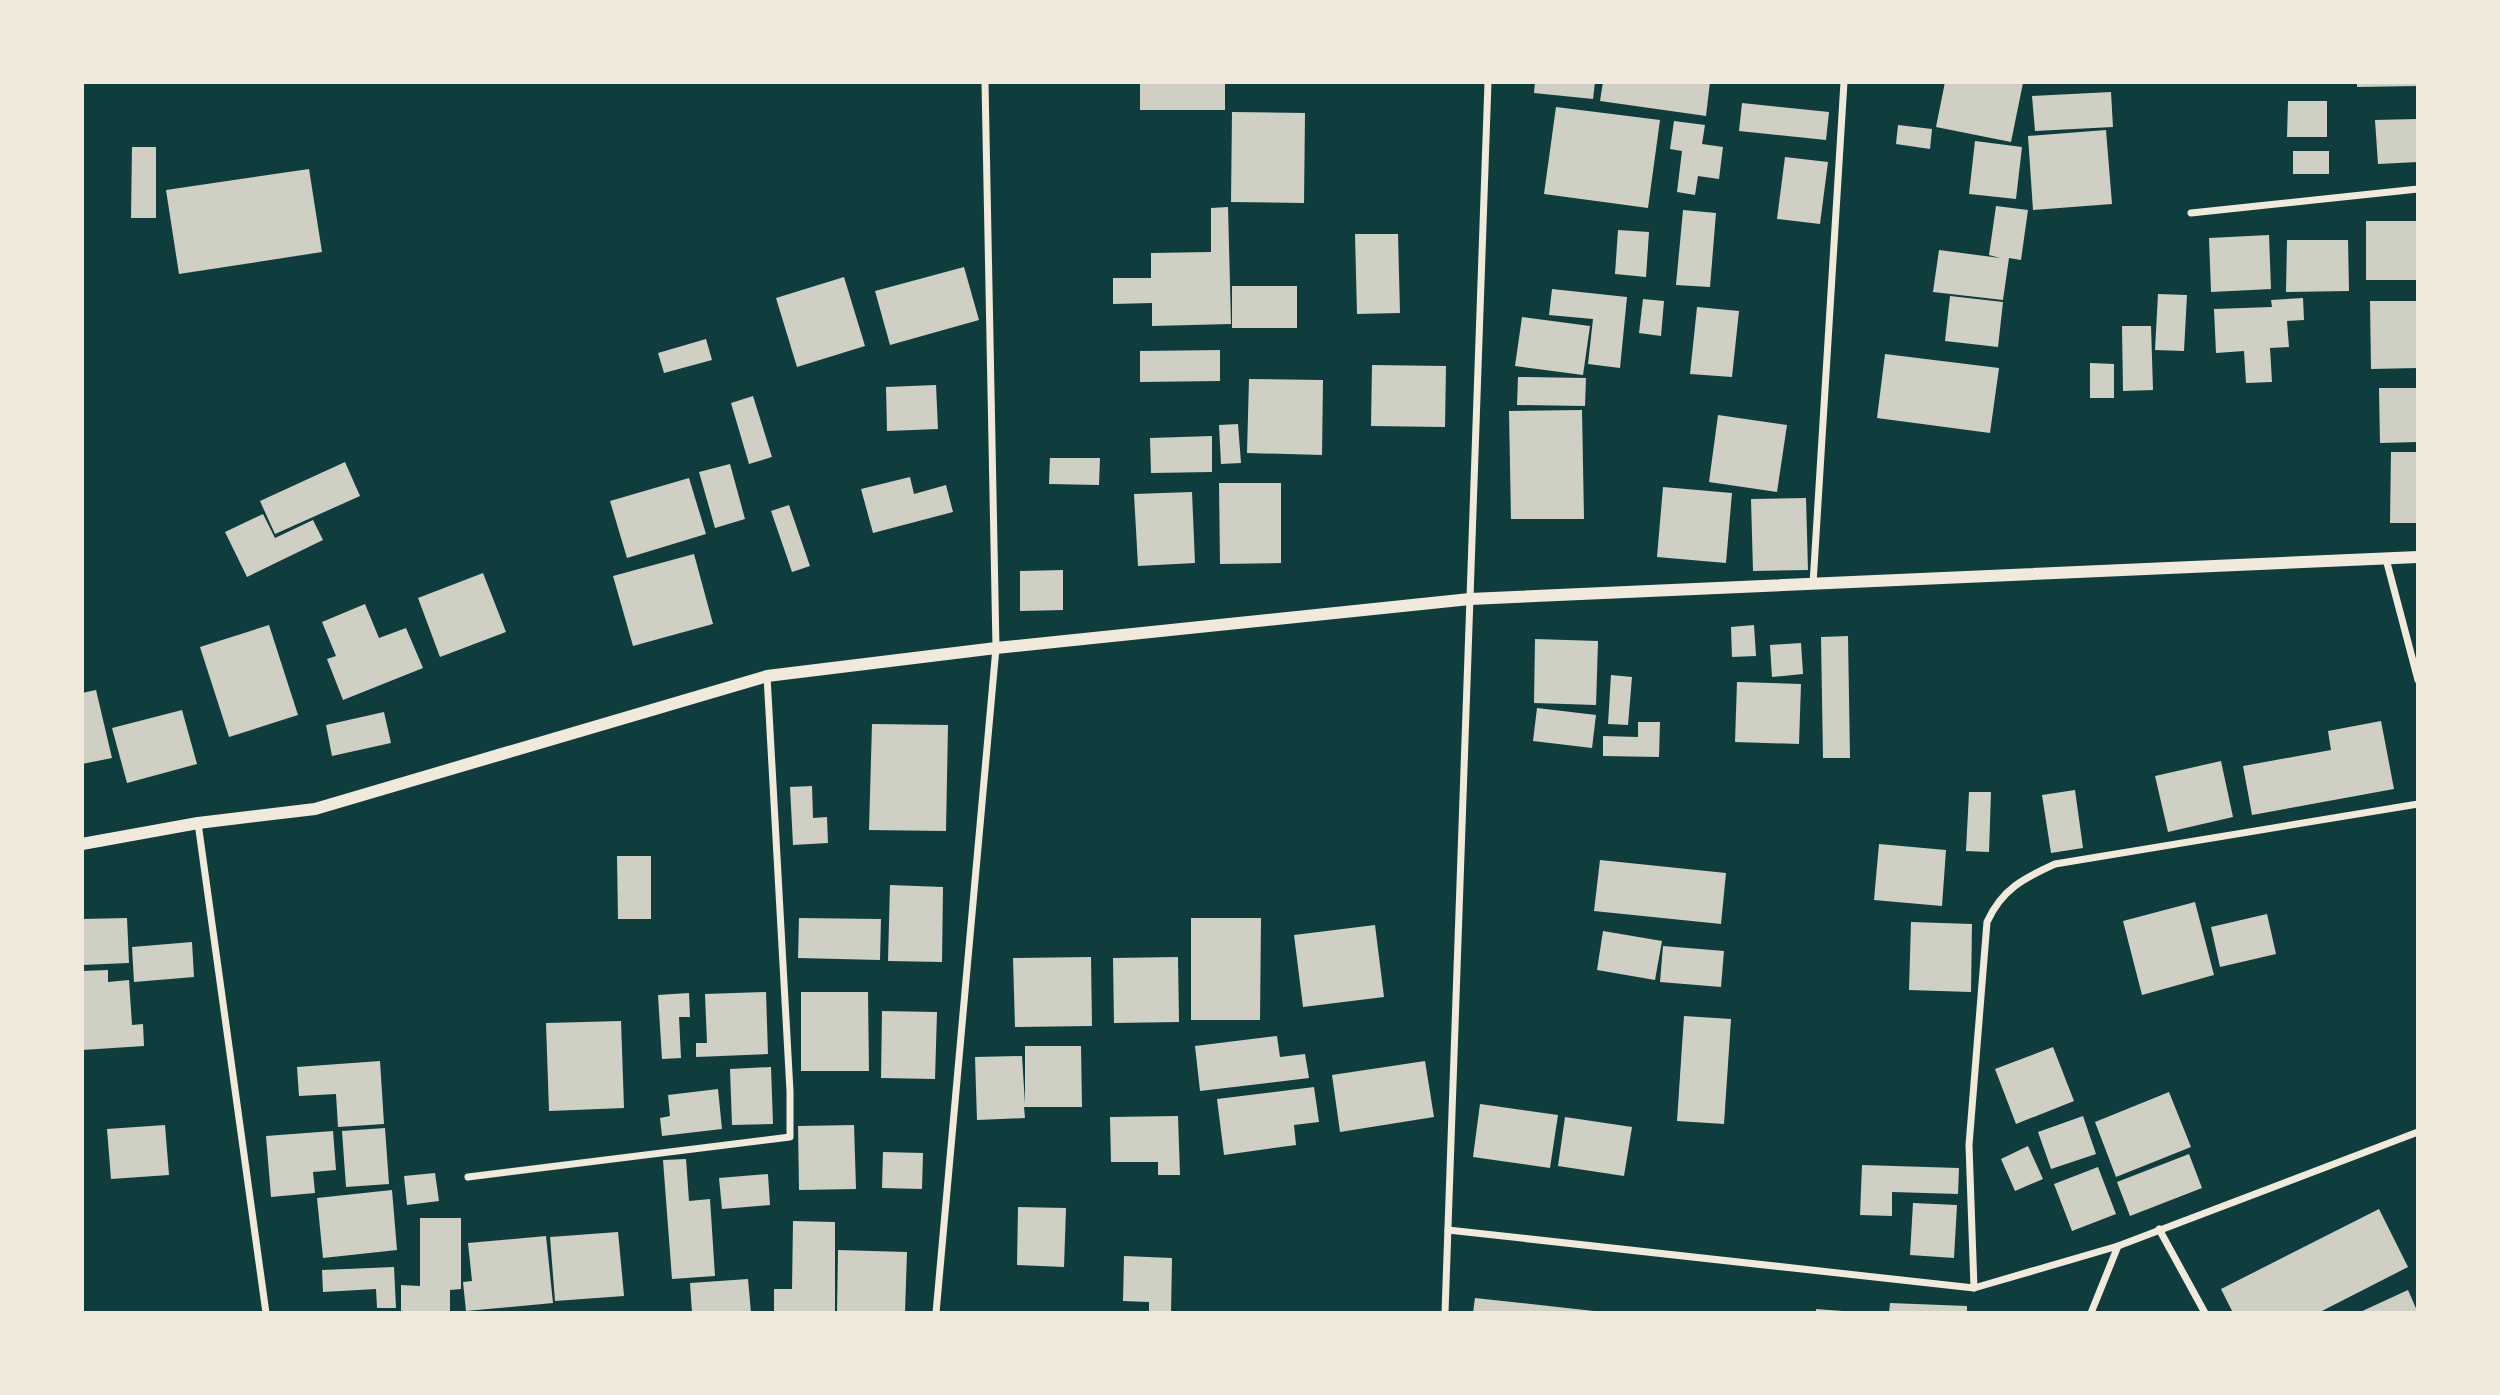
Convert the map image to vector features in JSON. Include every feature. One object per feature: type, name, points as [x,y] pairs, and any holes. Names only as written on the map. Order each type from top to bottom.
[{"type":"street","points":[[936,1313],[996,648],[985,82]]},
{"type":"street","points":[[1445,1313],[1488,82]]},
{"type":"street","points":[[1814,584],[1844,82]]},
{"type":"street","points":[[2191,213],[2418,189]]},
{"type":"street","points":[[82,845],[198,823],[315,809],[767,676],[996,648],[1470,599],[2418,557]]},
{"type":"street","points":[[2386,559],[2418,680]]},
{"type":"street","points":[[468,1177],[790,1137],[790,1091],[767,676]]},
{"type":"street","points":[[1974,1288],[1969,1145],[1987,922],[1996,904],[2027,877],[2055,863],[2418,804]]},
{"type":"street","points":[[198,823],[266,1313]]},
{"type":"street","points":[[1448,1230],[1974,1288],[2118,1246],[2418,1132]]},
{"type":"street","points":[[2159,1229],[2205,1313]]},
{"type":"street","points":[[2091,1313],[2118,1246]]},
{"type":"building","points":[[1140,82],[1225,82],[1225,110],[1140,110]]},
{"type":"building","points":[[1535,82],[1595,82],[1593,99],[1534,93]]},
{"type":"building","points":[[1603,82],[1710,82],[1706,116],[1600,101]]},
{"type":"building","points":[[1945,82],[2023,83],[2011,142],[1936,127]]},
{"type":"building","points":[[2357,82],[2418,82],[2418,86],[2357,87]]},
{"type":"building","points":[[2111,92],[2113,127],[2035,131],[2032,96]]},
{"type":"building","points":[[2288,101],[2327,101],[2327,137],[2287,137]]},
{"type":"building","points":[[1742,103],[1829,112],[1826,140],[1739,131]]},
{"type":"building","points":[[1556,107],[1660,120],[1648,208],[1544,194]]},
{"type":"building","points":[[1232,112],[1305,113],[1304,203],[1231,202]]},
{"type":"building","points":[[2416,119],[2418,162],[2378,164],[2375,120]]},
{"type":"building","points":[[1674,121],[1705,125],[1702,144],[1723,147],[1719,179],[1698,176],[1695,195],[1677,192],[1682,151],[1670,149]]},
{"type":"building","points":[[1898,125],[1932,129],[1930,149],[1896,144]]},
{"type":"building","points":[[2106,130],[2112,204],[2033,210],[2028,136]]},
{"type":"building","points":[[1975,141],[2022,147],[2016,199],[1969,194]]},
{"type":"building","points":[[132,147],[156,147],[156,218],[131,218]]},
{"type":"building","points":[[2293,151],[2329,151],[2329,174],[2293,174]]},
{"type":"building","points":[[1785,157],[1828,162],[1820,224],[1777,219]]},
{"type":"building","points":[[309,169],[322,252],[179,274],[166,190]]},
{"type":"building","points":[[1996,206],[2028,210],[2021,260],[2009,258],[2003,300],[1933,292],[1939,250],[2000,258],[1989,255]]},
{"type":"building","points":[[1228,207],[1231,324],[1152,326],[1152,303],[1113,304],[1113,278],[1151,278],[1151,253],[1211,252],[1211,208]]},
{"type":"building","points":[[1683,210],[1716,213],[1710,287],[1676,285]]},
{"type":"building","points":[[2366,221],[2418,221],[2418,280],[2366,280]]},
{"type":"building","points":[[1618,230],[1649,232],[1646,277],[1615,274]]},
{"type":"building","points":[[1355,234],[1398,234],[1400,313],[1357,314]]},
{"type":"building","points":[[2269,235],[2271,289],[2211,292],[2209,238]]},
{"type":"building","points":[[2287,240],[2348,240],[2349,291],[2286,292]]},
{"type":"building","points":[[964,267],[979,320],[890,345],[875,291]]},
{"type":"building","points":[[844,277],[865,346],[797,367],[776,298]]},
{"type":"building","points":[[1232,286],[1297,286],[1297,328],[1232,328]]},
{"type":"building","points":[[1552,289],[1627,297],[1620,368],[1588,364],[1593,319],[1549,315]]},
{"type":"building","points":[[2158,294],[2187,295],[2184,351],[2155,350]]},
{"type":"building","points":[[1950,296],[2003,302],[1998,347],[1945,341]]},
{"type":"building","points":[[2303,298],[2304,320],[2287,321],[2289,347],[2270,348],[2272,382],[2246,383],[2244,351],[2216,353],[2214,309],[2272,307],[2271,300]]},
{"type":"building","points":[[1643,299],[1664,301],[1661,336],[1639,333]]},
{"type":"building","points":[[2370,301],[2418,301],[2418,368],[2371,369]]},
{"type":"building","points":[[1697,307],[1739,311],[1732,377],[1690,374]]},
{"type":"building","points":[[1522,317],[1590,326],[1583,375],[1515,366]]},
{"type":"building","points":[[2122,326],[2151,326],[2153,390],[2123,391]]},
{"type":"building","points":[[706,339],[712,360],[664,373],[658,353]]},
{"type":"building","points":[[1220,350],[1220,381],[1140,382],[1140,351]]},
{"type":"building","points":[[1885,354],[1999,368],[1990,433],[1877,418]]},
{"type":"building","points":[[2090,363],[2114,364],[2114,398],[2090,398]]},
{"type":"building","points":[[1372,365],[1446,366],[1445,427],[1371,426]]},
{"type":"building","points":[[1518,377],[1586,378],[1585,406],[1517,405]]},
{"type":"building","points":[[1249,379],[1323,380],[1322,455],[1247,453]]},
{"type":"building","points":[[936,385],[938,429],[887,431],[886,387]]},
{"type":"building","points":[[2379,388],[2418,388],[2418,442],[2380,443]]},
{"type":"building","points":[[753,396],[772,457],[749,464],[731,403]]},
{"type":"building","points":[[1582,410],[1584,519],[1511,519],[1509,411]]},
{"type":"building","points":[[1718,415],[1787,425],[1777,492],[1709,482]]},
{"type":"building","points":[[1238,424],[1241,463],[1221,464],[1219,425]]},
{"type":"building","points":[[1212,436],[1212,472],[1151,473],[1150,438]]},
{"type":"building","points":[[2391,452],[2418,452],[2418,523],[2390,523]]},
{"type":"building","points":[[1050,458],[1100,458],[1099,485],[1049,484]]},
{"type":"building","points":[[345,462],[360,496],[275,534],[260,501]]},
{"type":"building","points":[[730,464],[745,519],[715,528],[699,472]]},
{"type":"building","points":[[910,477],[914,494],[946,485],[953,512],[873,533],[861,489]]},
{"type":"building","points":[[689,478],[706,534],[627,558],[610,501]]},
{"type":"building","points":[[1219,483],[1281,483],[1281,563],[1220,564]]},
{"type":"building","points":[[1663,487],[1732,493],[1726,563],[1657,557]]},
{"type":"building","points":[[1192,492],[1195,563],[1138,566],[1134,494]]},
{"type":"building","points":[[1806,498],[1808,570],[1753,571],[1751,499]]},
{"type":"building","points":[[789,505],[810,566],[792,572],[771,511]]},
{"type":"building","points":[[263,514],[275,538],[313,520],[323,540],[247,577],[225,532]]},
{"type":"building","points":[[694,554],[713,624],[633,646],[613,576]]},
{"type":"building","points":[[1063,570],[1063,610],[1020,611],[1020,571]]},
{"type":"building","points":[[483,573],[506,632],[440,657],[418,598]]},
{"type":"building","points":[[365,604],[379,638],[406,628],[423,668],[343,700],[327,659],[336,656],[322,622]]},
{"type":"building","points":[[269,625],[298,715],[229,737],[200,647]]},
{"type":"building","points":[[1754,625],[1756,656],[1732,657],[1731,627]]},
{"type":"building","points":[[1848,636],[1850,758],[1823,758],[1821,637]]},
{"type":"building","points":[[1535,639],[1598,641],[1596,705],[1534,703]]},
{"type":"building","points":[[1801,643],[1803,674],[1772,677],[1770,645]]},
{"type":"building","points":[[1611,675],[1632,677],[1628,725],[1608,724]]},
{"type":"building","points":[[1737,682],[1801,684],[1799,744],[1735,742]]},
{"type":"building","points":[[96,690],[112,758],[82,764],[82,693]]},
{"type":"building","points":[[1537,708],[1596,715],[1592,748],[1533,741]]},
{"type":"building","points":[[182,710],[197,764],[127,783],[112,728]]},
{"type":"building","points":[[384,712],[391,743],[332,756],[326,725]]},
{"type":"building","points":[[2381,721],[2394,789],[2252,815],[2243,766],[2331,750],[2328,731]]},
{"type":"building","points":[[1638,722],[1660,722],[1659,757],[1603,756],[1603,736],[1638,737]]},
{"type":"building","points":[[872,724],[948,725],[946,831],[869,830]]},
{"type":"building","points":[[2221,761],[2233,817],[2168,832],[2155,776]]},
{"type":"building","points":[[812,786],[813,818],[827,817],[828,843],[793,845],[790,787]]},
{"type":"building","points":[[2075,790],[2083,848],[2051,853],[2042,795]]},
{"type":"building","points":[[1969,792],[1991,792],[1989,852],[1966,851]]},
{"type":"building","points":[[1879,844],[1946,850],[1942,906],[1874,900]]},
{"type":"building","points":[[617,856],[651,856],[651,919],[618,919]]},
{"type":"building","points":[[1600,860],[1726,873],[1721,924],[1594,911]]},
{"type":"building","points":[[890,885],[943,887],[942,962],[888,961]]},
{"type":"building","points":[[2195,902],[2214,975],[2142,995],[2123,921]]},
{"type":"building","points":[[2267,914],[2276,954],[2220,967],[2211,927]]},
{"type":"building","points":[[127,918],[129,963],[82,965],[82,919]]},
{"type":"building","points":[[799,918],[881,919],[880,960],[798,958]]},
{"type":"building","points":[[1191,918],[1261,918],[1260,1020],[1191,1020]]},
{"type":"building","points":[[1911,922],[1972,924],[1971,992],[1909,990]]},
{"type":"building","points":[[1375,925],[1384,997],[1303,1007],[1294,935]]},
{"type":"building","points":[[1603,931],[1662,941],[1655,980],[1597,970]]},
{"type":"building","points":[[192,942],[194,977],[134,982],[132,947]]},
{"type":"building","points":[[1663,946],[1724,951],[1721,987],[1660,982]]},
{"type":"building","points":[[1091,957],[1092,1026],[1015,1027],[1013,958]]},
{"type":"building","points":[[1178,957],[1179,1022],[1114,1023],[1113,958]]},
{"type":"building","points":[[108,970],[108,982],[129,980],[132,1025],[143,1024],[144,1046],[82,1050],[82,971]]},
{"type":"building","points":[[766,992],[768,1054],[696,1057],[696,1043],[707,1043],[705,994]]},
{"type":"building","points":[[801,992],[868,992],[869,1071],[801,1071]]},
{"type":"building","points":[[689,993],[690,1017],[679,1017],[681,1058],[662,1059],[658,995]]},
{"type":"building","points":[[882,1011],[937,1012],[935,1079],[881,1078]]},
{"type":"building","points":[[1684,1016],[1731,1019],[1724,1124],[1677,1121]]},
{"type":"building","points":[[621,1021],[624,1108],[549,1111],[546,1023]]},
{"type":"building","points":[[1277,1036],[1280,1057],[1305,1054],[1309,1078],[1200,1091],[1195,1046]]},
{"type":"building","points":[[1025,1046],[1081,1046],[1082,1107],[1024,1107],[1025,1118],[977,1120],[975,1057],[1022,1056],[1025,1104]]},
{"type":"building","points":[[2053,1047],[2074,1101],[2016,1124],[1995,1069]]},
{"type":"building","points":[[380,1061],[384,1124],[338,1127],[336,1094],[299,1096],[297,1067]]},
{"type":"building","points":[[1425,1061],[1434,1117],[1340,1132],[1332,1075]]},
{"type":"building","points":[[771,1067],[773,1124],[732,1125],[730,1069]]},
{"type":"building","points":[[1314,1087],[1319,1122],[1294,1125],[1296,1145],[1224,1155],[1217,1099]]},
{"type":"building","points":[[718,1089],[722,1129],[662,1136],[660,1118],[670,1116],[668,1095]]},
{"type":"building","points":[[2169,1092],[2191,1147],[2116,1177],[2095,1122]]},
{"type":"building","points":[[1480,1104],[1558,1115],[1550,1168],[1473,1157]]},
{"type":"building","points":[[1178,1116],[1180,1175],[1158,1175],[1158,1162],[1111,1162],[1110,1117]]},
{"type":"building","points":[[2083,1116],[2096,1154],[2051,1169],[2038,1132]]},
{"type":"building","points":[[1565,1117],[1632,1127],[1624,1176],[1558,1166]]},
{"type":"building","points":[[165,1125],[169,1175],[111,1179],[107,1129]]},
{"type":"building","points":[[854,1125],[856,1189],[799,1190],[798,1126]]},
{"type":"building","points":[[385,1128],[389,1184],[346,1187],[342,1131]]},
{"type":"building","points":[[333,1131],[336,1170],[313,1172],[315,1193],[271,1197],[266,1136]]},
{"type":"building","points":[[2028,1146],[2043,1179],[2015,1191],[2001,1159]]},
{"type":"building","points":[[883,1152],[923,1153],[922,1189],[882,1188]]},
{"type":"building","points":[[2189,1154],[2202,1188],[2130,1216],[2117,1182]]},
{"type":"building","points":[[686,1159],[689,1201],[710,1199],[715,1276],[672,1279],[663,1160]]},
{"type":"building","points":[[1862,1165],[1959,1168],[1958,1194],[1892,1192],[1892,1216],[1860,1215]]},
{"type":"building","points":[[2098,1167],[2116,1214],[2072,1231],[2054,1184]]},
{"type":"building","points":[[435,1173],[439,1201],[407,1205],[404,1176]]},
{"type":"building","points":[[768,1174],[770,1205],[722,1209],[719,1178]]},
{"type":"building","points":[[392,1190],[397,1250],[323,1258],[317,1198]]},
{"type":"building","points":[[1913,1203],[1957,1205],[1954,1258],[1910,1255]]},
{"type":"building","points":[[1018,1207],[1066,1208],[1064,1267],[1017,1265]]},
{"type":"building","points":[[2379,1209],[2408,1267],[2318,1313],[2233,1313],[2221,1289]]},
{"type":"building","points":[[420,1218],[461,1218],[461,1289],[450,1290],[450,1313],[401,1313],[401,1285],[420,1286]]},
{"type":"building","points":[[793,1221],[835,1222],[835,1313],[774,1313],[774,1289],[792,1289]]},
{"type":"building","points":[[618,1232],[624,1296],[555,1301],[550,1237]]},
{"type":"building","points":[[546,1236],[553,1303],[466,1311],[463,1282],[472,1281],[468,1243]]},
{"type":"building","points":[[838,1250],[907,1252],[905,1313],[837,1313]]},
{"type":"building","points":[[1124,1256],[1172,1258],[1171,1313],[1149,1313],[1149,1302],[1123,1301]]},
{"type":"building","points":[[394,1267],[396,1308],[377,1308],[376,1289],[323,1292],[322,1270]]},
{"type":"building","points":[[748,1279],[751,1313],[692,1313],[690,1283]]},
{"type":"building","points":[[2408,1290],[2418,1313],[2358,1313]]},
{"type":"building","points":[[1475,1298],[1594,1311],[1473,1313]]},
{"type":"building","points":[[1890,1303],[1967,1306],[1967,1313],[1889,1313]]},
{"type":"building","points":[[1816,1309],[1843,1311],[1816,1313]]}]
